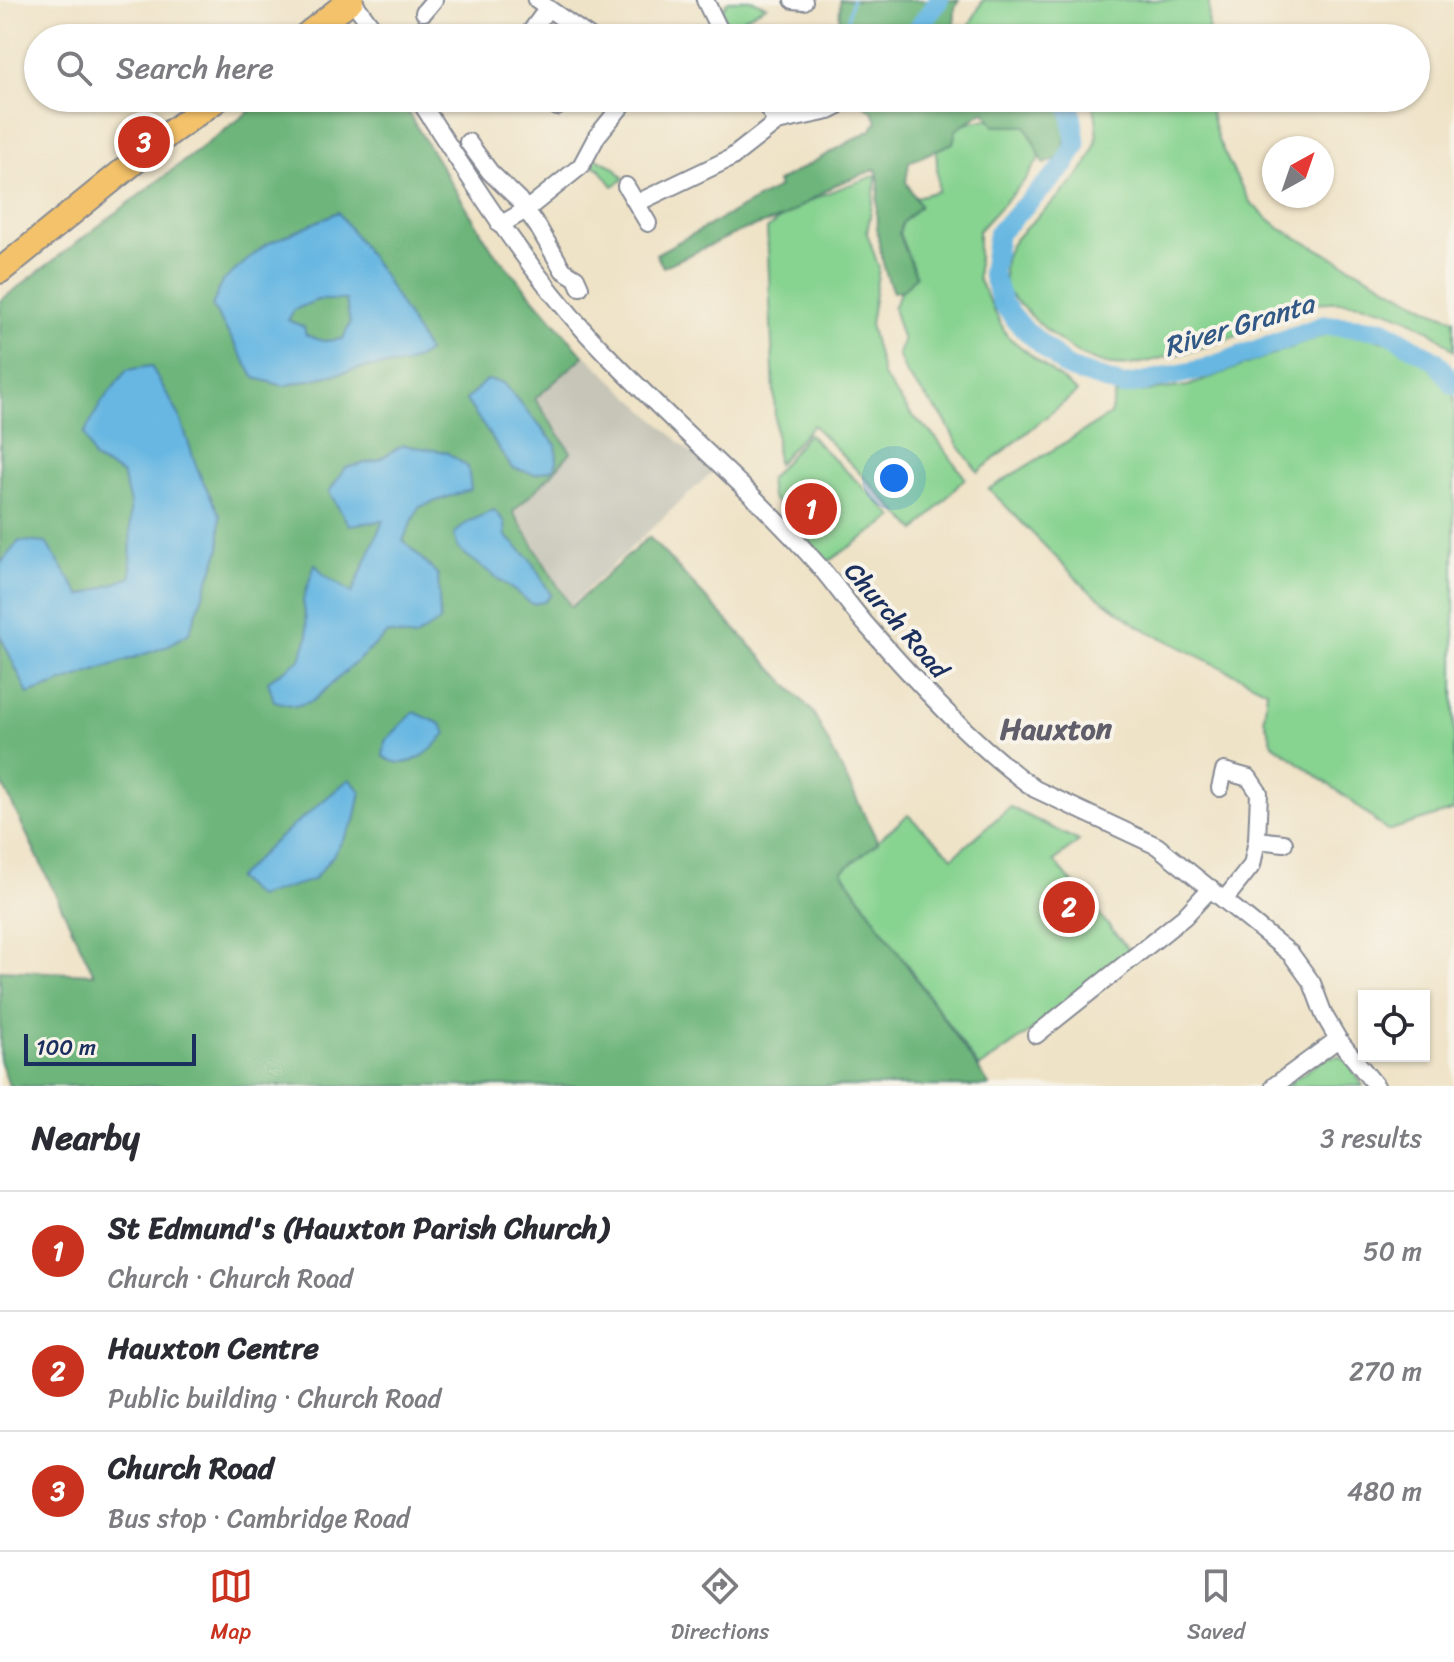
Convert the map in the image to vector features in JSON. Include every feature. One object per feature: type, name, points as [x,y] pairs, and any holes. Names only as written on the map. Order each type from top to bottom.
[{"type":"highway","points":[[321,24],[351,0]]},
{"type":"highway","points":[[0,271],[199,112]]},
{"type":"street","points":[[351,0],[369,24]]},
{"type":"street","points":[[793,0],[804,1]]},
{"type":"street","points":[[710,1],[717,24]]},
{"type":"street","points":[[533,24],[542,4],[571,24]]},
{"type":"street","name":"Church Road","points":[[427,112],[500,225],[589,335],[783,528],[928,693],[1016,776],[1035,789],[1157,846],[1297,961],[1312,983],[1324,1015],[1338,1039],[1376,1086]]},
{"type":"street","points":[[500,225],[526,210],[581,166],[597,136],[617,112]]},
{"type":"street","points":[[770,112],[777,122]]},
{"type":"street","points":[[637,203],[731,158],[777,122],[824,112]]},
{"type":"street","points":[[468,142],[490,172],[526,210],[563,270],[576,278],[580,287]]},
{"type":"street","points":[[626,186],[648,223]]},
{"type":"street","points":[[1220,788],[1224,771],[1249,778],[1259,793],[1257,840],[1252,865],[1225,899]]},
{"type":"street","points":[[1257,840],[1284,843]]},
{"type":"street","points":[[1036,1035],[1184,917],[1211,888]]},
{"type":"street","points":[[1274,1086],[1338,1039]]},
{"type":"shaded area","points":[[585,355],[712,472],[571,604],[515,513],[571,452],[536,400]]},
{"type":"green space","points":[[753,0],[766,6],[733,24],[727,24],[722,10],[727,2]]},
{"type":"green space","points":[[840,0],[959,0],[955,7],[954,24],[839,24]]},
{"type":"green space","points":[[983,0],[1209,0],[1208,24],[970,24]]},
{"type":"green space","points":[[249,112],[408,112],[493,251],[584,356],[535,399],[571,452],[513,512],[571,607],[649,537],[813,712],[878,842],[842,871],[990,1086],[9,1086],[0,1060],[0,970],[94,974],[0,779],[0,301]]},
{"type":"green space","points":[[873,112],[983,112],[956,130],[953,143],[909,162],[906,182],[920,206],[903,222],[899,233],[916,276],[903,290],[893,292],[878,239],[879,184],[876,169],[835,185],[782,218],[743,230],[663,267],[656,254],[779,187],[777,182],[871,130],[877,122]]},
{"type":"green space","points":[[986,112],[1063,112],[1068,120],[1063,157],[1044,164],[1026,126],[994,126]]},
{"type":"green space","points":[[1094,112],[1211,112],[1218,140],[1250,202],[1281,229],[1431,310],[1454,319],[1454,351],[1422,326],[1403,317],[1344,302],[1297,307],[1224,341],[1132,365],[1102,363],[1062,343],[1006,291],[1004,264],[1014,241],[1023,230],[1061,195],[1084,167],[1097,136]]},
{"type":"green space","points":[[1030,114],[1049,143],[1026,179],[978,231],[978,279],[1007,336],[1077,392],[978,472],[943,417],[906,374],[898,354],[903,341],[893,308],[907,278],[896,234],[905,200],[938,191],[936,141],[967,124]]},
{"type":"green space","points":[[595,157],[615,168],[624,179],[613,186],[599,168],[592,165]]},
{"type":"green space","points":[[877,175],[867,233],[879,268],[870,324],[883,376],[911,414],[936,438],[965,478],[916,531],[813,425],[777,464],[767,229],[805,203]]},
{"type":"green space","points":[[1330,333],[1373,337],[1418,355],[1454,395],[1454,810],[1387,831],[1273,744],[1264,719],[1267,690],[1140,627],[1086,588],[989,489],[1110,415],[1115,395],[1188,386]]},
{"type":"green space","points":[[808,434],[894,517],[826,563],[771,496],[769,480]]},
{"type":"green space","points":[[1010,807],[1079,841],[1054,861],[1129,950],[1089,990],[979,1068],[842,871],[908,815],[953,857]]},
{"type":"green space","points":[[1339,1056],[1348,1062],[1363,1086],[1285,1086],[1327,1057]]},
{"type":"water","points":[[338,212],[383,275],[428,352],[406,364],[362,368],[284,386],[255,378],[212,306],[222,282],[265,245]],"holes":[[[317,300],[346,300],[350,323],[343,339],[323,341],[306,335],[304,327],[288,320],[294,310]]]},
{"type":"water","points":[[151,366],[179,415],[198,471],[220,515],[220,549],[189,633],[165,647],[28,694],[0,635],[0,564],[19,541],[46,543],[81,596],[131,577],[130,503],[122,474],[94,459],[84,434],[101,403],[127,370]]},
{"type":"water","points":[[486,380],[503,383],[556,445],[557,462],[553,469],[535,474],[512,468],[466,400]]},
{"type":"water","points":[[403,445],[446,452],[468,467],[471,489],[419,507],[403,540],[438,575],[440,621],[414,638],[388,633],[313,701],[295,706],[274,701],[268,681],[300,659],[308,637],[303,600],[315,564],[324,575],[352,593],[383,521],[349,525],[329,492],[345,468],[378,460]]},
{"type":"water","points":[[494,510],[505,522],[506,536],[530,559],[551,595],[544,602],[532,604],[458,549],[454,534],[468,522]]},
{"type":"water","points":[[414,712],[441,724],[446,733],[418,759],[400,763],[383,756],[385,741]]},
{"type":"water","points":[[349,779],[361,791],[355,821],[313,880],[257,897],[236,879],[274,842]]},
{"type":"waterway","points":[[847,24],[852,0]]},
{"type":"waterway","name":"River Granta","points":[[921,24],[939,0]]},
{"type":"waterway","name":"River Granta","points":[[1071,112],[1076,145],[1065,165],[998,233],[992,273],[1002,303],[1022,327],[1068,368],[1123,386],[1204,369],[1325,325],[1384,330],[1436,361],[1454,385]]},
{"type":"place","name":"Church Road","points":[[144,142]]},
{"type":"place","name":"St Edmund's (Hauxton Parish Church)","points":[[811,509]]},
{"type":"place","name":"Hauxton Centre","points":[[1069,907]]},
{"type":"district","name":"Hauxton","points":[[1056,729]]}]
